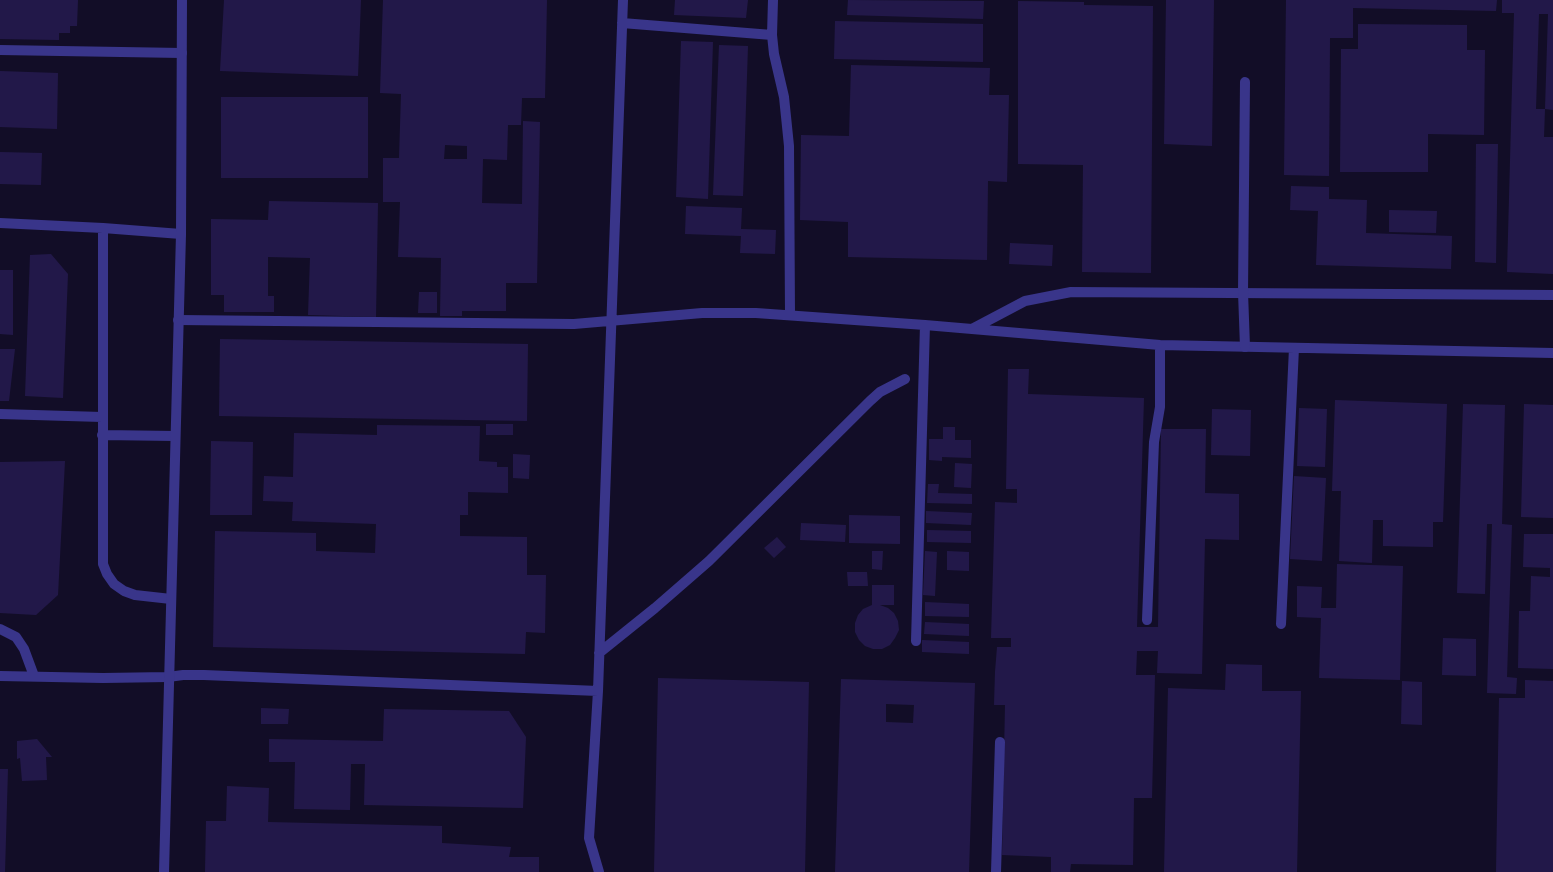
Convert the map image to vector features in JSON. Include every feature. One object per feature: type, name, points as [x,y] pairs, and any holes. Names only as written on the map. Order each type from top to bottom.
[{"type":"street","points":[[164,872],[181,234],[182,0]]},
{"type":"street","points":[[599,872],[589,838],[598,691],[610,321],[623,0]]},
{"type":"street","points":[[773,0],[772,35],[774,54],[786,110],[789,146],[790,315]]},
{"type":"street","points":[[622,23],[772,35]]},
{"type":"street","points":[[0,50],[182,53]]},
{"type":"street","points":[[1245,82],[1243,292],[1245,347]]},
{"type":"street","points":[[0,223],[103,228],[181,234]]},
{"type":"street","points":[[103,228],[103,564],[107,574],[114,584],[124,591],[135,595],[171,599]]},
{"type":"street","points":[[972,329],[1025,301],[1071,292],[1243,292],[1553,296]]},
{"type":"street","points":[[178,320],[574,324],[702,313],[790,315],[925,325],[1160,346],[1553,352]]},
{"type":"street","points":[[916,641],[925,325]]},
{"type":"street","points":[[1147,620],[1154,442],[1160,407],[1160,346]]},
{"type":"street","points":[[1281,624],[1294,348]]},
{"type":"street","points":[[599,653],[655,608],[709,561],[880,392],[905,379]]},
{"type":"street","points":[[0,414],[102,417]]},
{"type":"street","points":[[102,435],[175,436]]},
{"type":"street","points":[[0,629],[16,637],[24,649],[34,676]]},
{"type":"street","points":[[0,676],[168,677],[204,675],[598,691]]},
{"type":"street","points":[[996,872],[1000,742]]},
{"type":"building","points":[[0,0],[78,0],[77,26],[70,26],[70,33],[59,33],[59,40],[0,39]]},
{"type":"building","points":[[224,0],[361,0],[358,76],[220,71]]},
{"type":"building","points":[[383,0],[547,0],[545,98],[522,98],[521,125],[508,125],[507,160],[483,159],[482,203],[522,204],[523,121],[540,122],[537,283],[506,283],[506,311],[462,311],[462,316],[440,316],[441,258],[398,257],[400,202],[383,202],[383,158],[399,158],[401,94],[380,93]],"holes":[[[445,145],[467,146],[467,159],[444,159]]]},
{"type":"building","points":[[675,0],[748,0],[746,18],[674,15]]},
{"type":"building","points":[[848,0],[984,1],[983,19],[847,15]]},
{"type":"building","points":[[1166,0],[1214,0],[1212,146],[1164,144]]},
{"type":"building","points":[[1286,0],[1497,0],[1496,11],[1353,8],[1353,38],[1330,38],[1329,176],[1284,175]]},
{"type":"building","points":[[1502,0],[1553,0],[1553,110],[1545,109],[1544,137],[1553,137],[1553,274],[1507,272],[1514,13],[1502,13]],"holes":[[[1539,14],[1548,14],[1545,109],[1536,109]]]},
{"type":"building","points":[[1018,1],[1084,2],[1084,5],[1153,6],[1151,273],[1082,272],[1083,165],[1018,164]]},
{"type":"building","points":[[835,21],[983,24],[983,62],[834,59]]},
{"type":"building","points":[[1358,24],[1467,25],[1467,50],[1485,50],[1484,135],[1428,134],[1428,172],[1340,172],[1341,49],[1358,49]]},
{"type":"building","points":[[681,41],[713,42],[708,199],[676,197]]},
{"type":"building","points":[[719,45],[748,46],[743,196],[713,195]]},
{"type":"building","points":[[851,65],[990,68],[989,95],[1009,95],[1007,182],[988,181],[987,260],[848,257],[848,222],[800,220],[801,135],[849,136]]},
{"type":"building","points":[[0,71],[58,73],[57,129],[0,127]]},
{"type":"building","points":[[221,97],[368,97],[368,178],[221,178]]},
{"type":"building","points":[[1476,144],[1498,144],[1496,263],[1475,262]]},
{"type":"building","points":[[0,152],[42,153],[41,185],[0,184]]},
{"type":"building","points":[[1291,186],[1329,187],[1329,199],[1367,200],[1366,233],[1452,236],[1451,269],[1316,265],[1318,211],[1290,210]]},
{"type":"building","points":[[269,201],[378,203],[376,317],[308,315],[310,258],[268,257],[268,296],[274,296],[274,312],[224,312],[224,295],[211,295],[211,219],[268,220]]},
{"type":"building","points":[[686,206],[742,208],[741,229],[776,230],[775,254],[740,253],[741,236],[685,234]]},
{"type":"building","points":[[1389,210],[1437,211],[1436,233],[1389,232]]},
{"type":"building","points":[[1010,243],[1053,245],[1052,266],[1009,264]]},
{"type":"building","points":[[51,254],[68,274],[63,398],[25,396],[30,255]]},
{"type":"building","points":[[0,270],[13,270],[13,335],[0,334]]},
{"type":"building","points":[[419,292],[437,292],[437,313],[418,313]]},
{"type":"building","points":[[220,339],[528,344],[527,421],[219,416]]},
{"type":"building","points":[[0,349],[15,349],[9,401],[0,401]]},
{"type":"building","points":[[1008,369],[1029,369],[1028,394],[1144,398],[1137,627],[1158,627],[1161,429],[1206,429],[1205,493],[1239,494],[1239,540],[1205,539],[1202,674],[1157,673],[1158,651],[1137,651],[1136,675],[1155,675],[1152,798],[1134,798],[1133,865],[1071,864],[1070,872],[1051,872],[1051,857],[1002,855],[1005,705],[994,705],[995,672],[997,647],[1011,647],[1011,638],[991,638],[995,502],[1017,503],[1017,489],[1006,489]]},
{"type":"building","points":[[1335,400],[1447,404],[1443,522],[1433,522],[1433,547],[1383,546],[1383,520],[1373,520],[1372,563],[1339,561],[1341,491],[1332,491]]},
{"type":"building","points":[[1463,404],[1505,405],[1502,524],[1512,525],[1507,677],[1517,678],[1516,694],[1487,693],[1492,524],[1487,524],[1485,594],[1457,593]]},
{"type":"building","points":[[1524,404],[1553,405],[1553,518],[1521,517]]},
{"type":"building","points":[[1299,408],[1327,409],[1325,467],[1297,466]]},
{"type":"building","points":[[1212,409],[1251,410],[1250,456],[1211,455]]},
{"type":"building","points":[[486,424],[513,424],[513,435],[486,435]]},
{"type":"building","points":[[377,425],[480,426],[479,461],[497,462],[497,467],[508,467],[508,493],[468,492],[468,515],[460,515],[460,536],[527,537],[527,575],[546,575],[545,633],[526,632],[525,654],[213,647],[215,531],[316,533],[316,551],[375,553],[376,524],[292,521],[293,502],[263,501],[264,476],[293,477],[294,433],[377,435]]},
{"type":"building","points":[[943,427],[955,427],[955,440],[971,440],[971,458],[942,457],[942,461],[929,460],[929,439],[943,439]]},
{"type":"building","points":[[211,441],[253,442],[252,515],[210,515]]},
{"type":"building","points":[[513,454],[530,455],[529,479],[513,478]]},
{"type":"building","points":[[65,461],[58,595],[36,615],[0,613],[0,462]]},
{"type":"building","points":[[955,463],[972,464],[971,488],[954,487]]},
{"type":"building","points":[[1294,476],[1326,478],[1322,561],[1290,559]]},
{"type":"building","points":[[928,484],[939,484],[938,493],[972,494],[972,504],[927,503]]},
{"type":"building","points":[[926,511],[972,513],[971,525],[926,523]]},
{"type":"building","points":[[849,515],[900,516],[900,544],[849,543]]},
{"type":"building","points":[[801,523],[846,525],[845,542],[800,540]]},
{"type":"building","points":[[927,530],[971,531],[971,543],[927,542]]},
{"type":"building","points":[[1524,534],[1553,534],[1553,669],[1518,668],[1519,611],[1530,611],[1531,576],[1550,577],[1550,568],[1523,567]]},
{"type":"building","points":[[777,537],[786,547],[774,558],[764,548]]},
{"type":"building","points":[[872,551],[883,551],[882,570],[872,569]]},
{"type":"building","points":[[925,551],[937,552],[935,596],[923,595]]},
{"type":"building","points":[[947,551],[969,552],[969,571],[947,570]]},
{"type":"building","points":[[1337,564],[1403,566],[1400,680],[1319,678],[1321,618],[1297,617],[1297,586],[1322,587],[1321,608],[1336,608]]},
{"type":"building","points":[[847,572],[867,572],[868,586],[848,586]]},
{"type":"building","points":[[872,585],[894,585],[894,605],[880,605],[888,608],[894,613],[898,621],[899,630],[890,645],[882,649],[873,649],[865,646],[859,640],[855,632],[855,623],[858,615],[863,609],[872,605]]},
{"type":"building","points":[[925,602],[969,604],[969,617],[925,616]]},
{"type":"building","points":[[925,622],[969,624],[969,636],[924,634]]},
{"type":"building","points":[[1443,638],[1476,639],[1476,676],[1442,675]]},
{"type":"building","points":[[922,640],[969,642],[969,654],[922,652]]},
{"type":"building","points":[[1226,664],[1262,665],[1262,691],[1301,691],[1297,872],[1164,872],[1168,688],[1225,690]]},
{"type":"building","points":[[658,678],[809,682],[805,872],[654,872]]},
{"type":"building","points":[[841,679],[975,683],[969,872],[835,872]],"holes":[[[886,704],[914,705],[913,723],[886,722]]]},
{"type":"building","points":[[1525,680],[1553,681],[1553,872],[1496,872],[1499,698],[1525,698]]},
{"type":"building","points":[[1402,681],[1422,682],[1422,725],[1401,724]]},
{"type":"building","points":[[261,708],[289,709],[288,724],[261,724]]},
{"type":"building","points":[[384,709],[509,711],[526,737],[523,808],[364,805],[365,764],[351,764],[350,810],[294,809],[295,762],[269,762],[269,739],[383,741]]},
{"type":"building","points":[[37,739],[52,757],[46,757],[47,780],[22,781],[20,758],[17,759],[17,741]]},
{"type":"building","points":[[0,769],[8,769],[5,872],[0,872]]},
{"type":"building","points":[[227,786],[269,788],[268,822],[442,826],[442,843],[511,847],[509,857],[539,857],[539,872],[205,872],[206,821],[226,821]]}]
